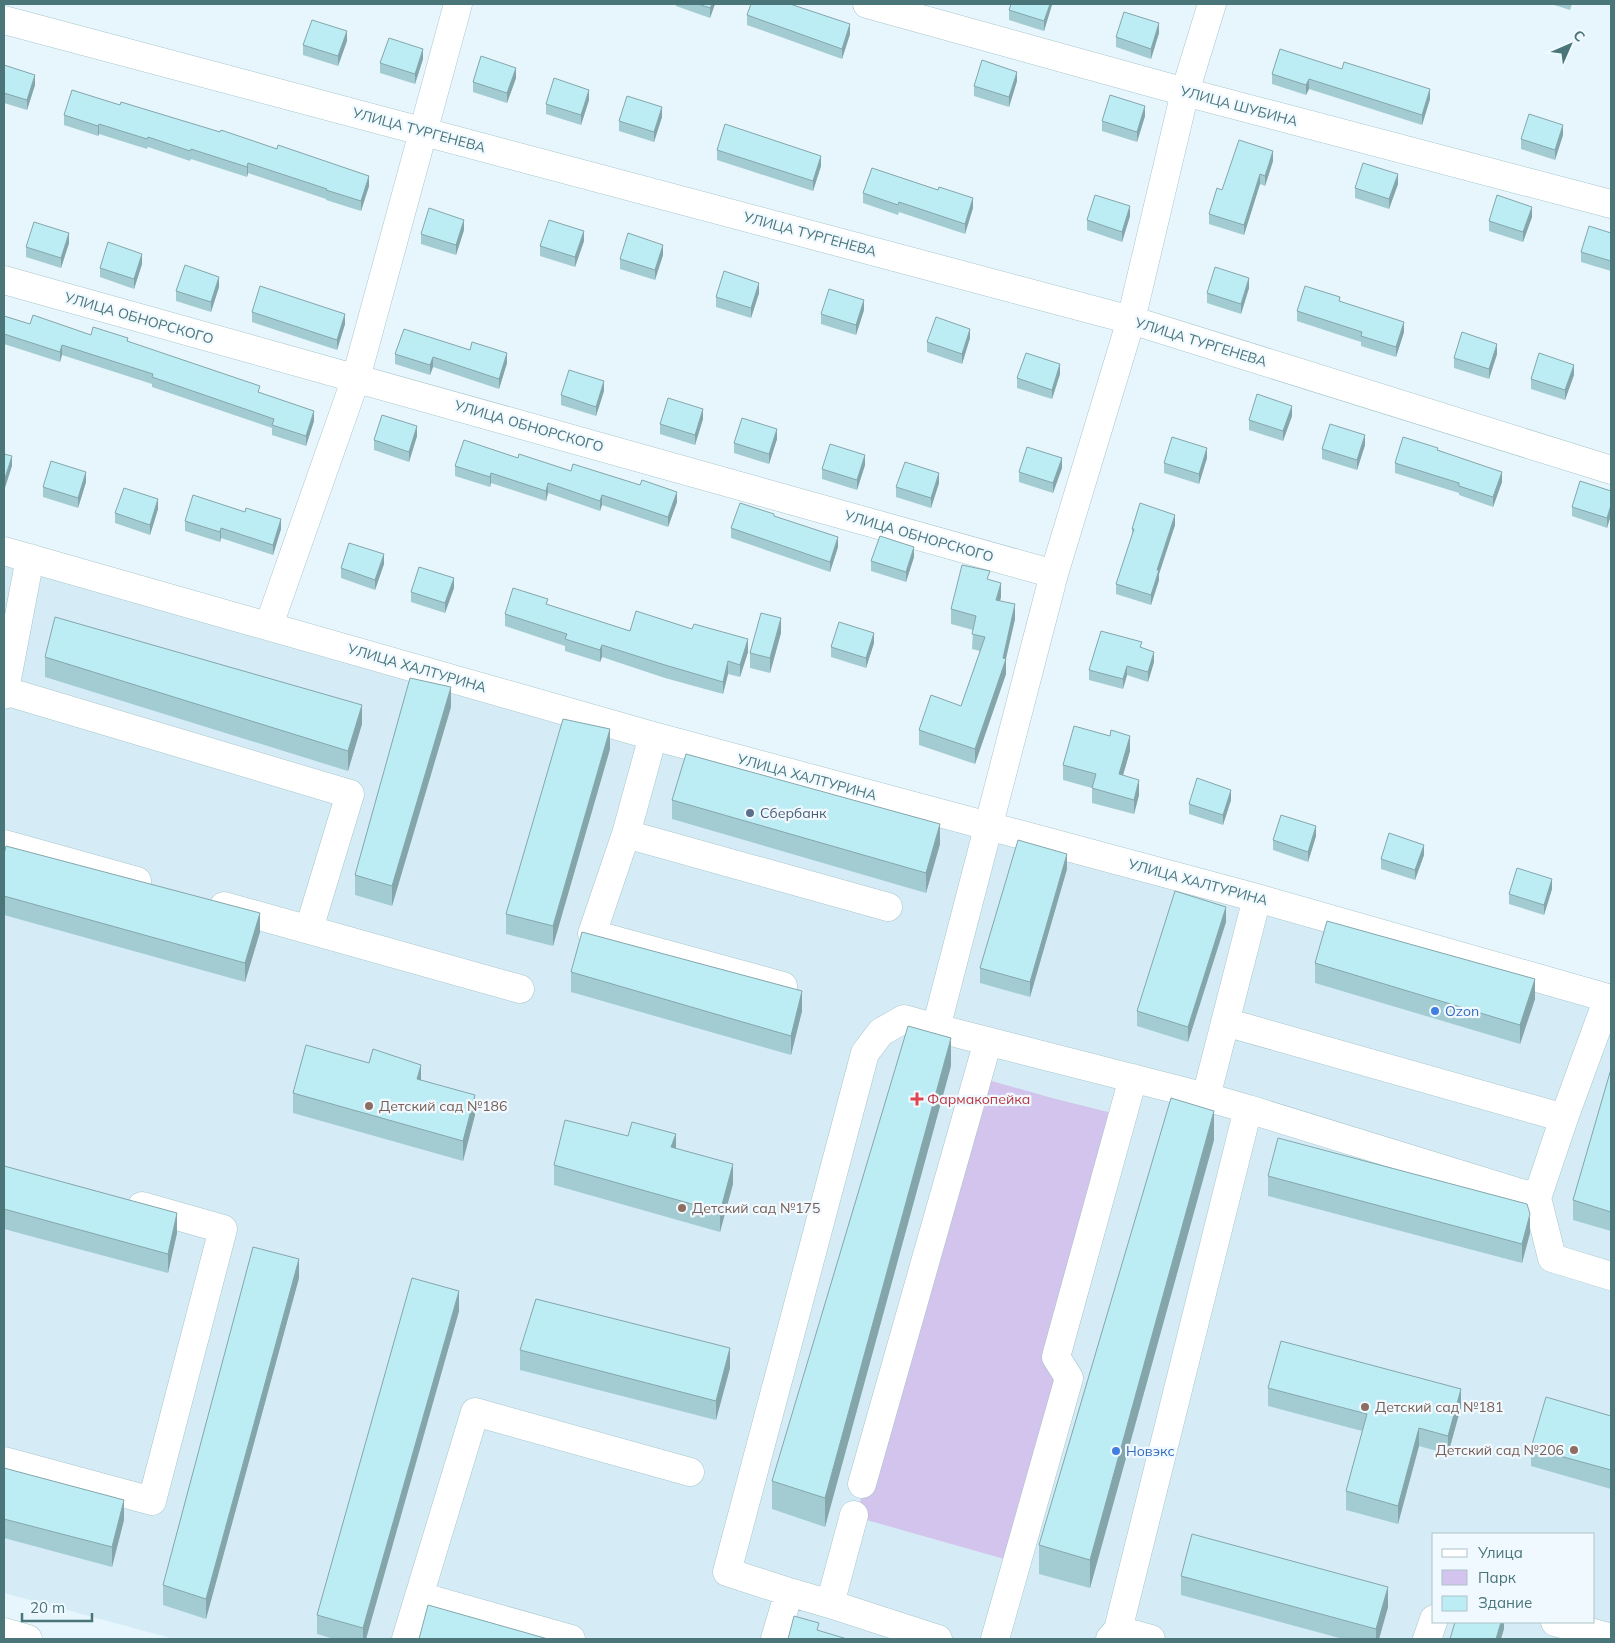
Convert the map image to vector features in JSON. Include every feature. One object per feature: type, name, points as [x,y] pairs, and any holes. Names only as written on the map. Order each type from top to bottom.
[{"type":"street","points":[[269,625],[356,378],[458,4]]},
{"type":"street","name":"УЛИЦА ШУБИНА","points":[[867,4],[1184,92],[1611,204]]},
{"type":"street","points":[[936,1028],[1054,574],[1131,320],[1184,92],[1212,4]]},
{"type":"street","name":"УЛИЦА ТУРГЕНЕВА","points":[[4,20],[1131,320],[1611,470]]},
{"type":"street","name":"УЛИЦА ОБНОРСКОГО","points":[[4,280],[1054,574]]},
{"type":"street","name":"УЛИЦА ХАЛТУРИНА","points":[[4,551],[653,736],[1257,898],[1610,999]]},
{"type":"street","points":[[30,558],[4,693],[350,794],[309,929]]},
{"type":"street","points":[[653,736],[626,834],[592,934],[783,986]]},
{"type":"street","points":[[626,834],[888,908]]},
{"type":"street","points":[[4,844],[156,887]]},
{"type":"street","points":[[1206,1097],[1257,898]]},
{"type":"street","points":[[204,900],[520,989]]},
{"type":"street","points":[[1610,999],[1564,1118],[1537,1198],[1552,1258],[1611,1276]]},
{"type":"street","points":[[938,1639],[727,1572],[865,1053],[881,1032],[904,1019],[1206,1097],[1537,1198]]},
{"type":"street","points":[[1225,1022],[1564,1118]]},
{"type":"street","points":[[862,1484],[988,1041]]},
{"type":"street","points":[[995,1639],[1069,1378],[1056,1357],[1133,1078]]},
{"type":"street","points":[[1151,1639],[1114,1635],[1248,1109]]},
{"type":"street","points":[[4,1462],[152,1500],[223,1228],[118,1200]]},
{"type":"street","points":[[406,1639],[475,1412],[690,1472]]},
{"type":"street","points":[[830,1604],[854,1515]]},
{"type":"street","points":[[775,1639],[789,1592]]},
{"type":"street","points":[[419,1596],[571,1639]]},
{"type":"street","points":[[1427,1639],[1433,1623]]},
{"type":"street","points":[[1558,1623],[1611,1638]]},
{"type":"street","points":[[4,1632],[28,1639]]},
{"type":"shaded area","points":[[4,566],[1611,1007],[1611,1639],[174,1639],[4,1593]]},
{"type":"green space","points":[[981,1078],[1136,1119],[1015,1562],[856,1517]]},
{"type":"building","points":[[698,4],[712,4],[710,8]]},
{"type":"building","points":[[751,4],[790,4],[850,24],[842,49],[747,15]]},
{"type":"building","points":[[1011,4],[1050,4],[1044,21],[1009,10]]},
{"type":"building","points":[[1124,12],[1159,23],[1151,49],[1116,37]]},
{"type":"building","points":[[312,20],[347,31],[338,56],[303,45]]},
{"type":"building","points":[[389,38],[423,49],[415,74],[380,63]]},
{"type":"building","points":[[1280,49],[1342,69],[1344,62],[1430,89],[1422,115],[1309,79],[1306,85],[1272,74]]},
{"type":"building","points":[[481,56],[516,68],[507,93],[473,82]]},
{"type":"building","points":[[982,60],[1017,72],[1009,97],[974,86]]},
{"type":"building","points":[[4,65],[35,75],[27,100],[4,93]]},
{"type":"building","points":[[554,78],[589,90],[581,115],[546,104]]},
{"type":"building","points":[[72,90],[120,105],[121,102],[220,132],[221,130],[277,149],[278,145],[369,176],[361,201],[248,163],[247,167],[191,149],[190,151],[148,137],[147,139],[64,115]]},
{"type":"building","points":[[1110,95],[1145,106],[1137,132],[1102,121]]},
{"type":"building","points":[[627,96],[662,107],[654,132],[619,121]]},
{"type":"building","points":[[1529,114],[1563,125],[1555,150],[1521,139]]},
{"type":"building","points":[[725,124],[821,156],[813,181],[717,150]]},
{"type":"building","points":[[1239,140],[1273,151],[1265,176],[1260,174],[1244,225],[1209,214],[1217,188],[1222,190]]},
{"type":"building","points":[[1363,163],[1398,174],[1389,199],[1355,188]]},
{"type":"building","points":[[872,168],[938,190],[939,187],[973,198],[965,224],[899,202],[898,205],[863,193]]},
{"type":"building","points":[[1095,195],[1130,206],[1122,232],[1087,220]]},
{"type":"building","points":[[1497,195],[1532,207],[1523,232],[1489,221]]},
{"type":"building","points":[[429,208],[464,220],[456,245],[421,234]]},
{"type":"building","points":[[549,220],[584,231],[575,257],[540,246]]},
{"type":"building","points":[[34,222],[69,233],[61,258],[26,247]]},
{"type":"building","points":[[1589,226],[1611,233],[1611,261],[1581,252]]},
{"type":"building","points":[[628,233],[663,245],[655,270],[620,259]]},
{"type":"building","points":[[108,242],[142,254],[134,279],[100,268]]},
{"type":"building","points":[[185,265],[219,277],[211,302],[176,291]]},
{"type":"building","points":[[1215,267],[1249,278],[1241,304],[1207,293]]},
{"type":"building","points":[[724,271],[759,283],[751,308],[716,297]]},
{"type":"building","points":[[260,286],[345,314],[337,340],[252,312]]},
{"type":"building","points":[[1305,286],[1340,297],[1339,301],[1404,322],[1396,347],[1361,336],[1362,332],[1297,311]]},
{"type":"building","points":[[829,289],[864,300],[856,325],[821,314]]},
{"type":"building","points":[[33,315],[91,335],[93,327],[128,338],[127,341],[260,386],[258,392],[314,411],[306,436],[272,425],[274,419],[152,377],[153,374],[62,345],[60,352],[4,334],[4,316],[30,324]]},
{"type":"building","points":[[936,317],[970,329],[962,354],[927,342]]},
{"type":"building","points":[[404,329],[470,350],[472,342],[507,353],[499,379],[433,357],[430,365],[395,354]]},
{"type":"building","points":[[1462,332],[1497,344],[1489,369],[1454,358]]},
{"type":"building","points":[[1026,353],[1060,364],[1052,390],[1017,378]]},
{"type":"building","points":[[1539,353],[1574,365],[1565,390],[1531,379]]},
{"type":"building","points":[[569,370],[604,381],[596,407],[561,395]]},
{"type":"building","points":[[1257,394],[1292,406],[1283,431],[1249,420]]},
{"type":"building","points":[[668,398],[703,409],[695,435],[660,424]]},
{"type":"building","points":[[382,415],[417,426],[409,452],[374,440]]},
{"type":"building","points":[[742,418],[777,429],[769,454],[734,443]]},
{"type":"building","points":[[1330,424],[1365,435],[1357,460],[1322,449]]},
{"type":"building","points":[[1172,437],[1207,448],[1199,474],[1164,463]]},
{"type":"building","points":[[1403,437],[1502,472],[1493,497],[1459,486],[1459,483],[1395,463]]},
{"type":"building","points":[[464,440],[518,458],[519,454],[571,471],[573,464],[640,485],[642,480],[677,492],[668,517],[602,495],[600,501],[548,483],[546,491],[491,473],[490,477],[455,466]]},
{"type":"building","points":[[830,444],[865,455],[857,480],[822,469]]},
{"type":"building","points":[[1027,447],[1062,458],[1053,483],[1019,472]]},
{"type":"building","points":[[4,454],[12,456],[4,481]]},
{"type":"building","points":[[51,461],[86,472],[78,498],[43,487]]},
{"type":"building","points":[[905,462],[939,473],[931,498],[896,487]]},
{"type":"building","points":[[1580,481],[1611,491],[1611,505],[1607,518],[1572,507]]},
{"type":"building","points":[[124,488],[158,499],[150,525],[115,513]]},
{"type":"building","points":[[193,495],[245,512],[246,508],[281,519],[273,545],[221,528],[220,532],[185,521]]},
{"type":"building","points":[[740,503],[838,537],[830,562],[731,528]]},
{"type":"building","points":[[1140,503],[1175,515],[1151,595],[1116,584],[1134,529],[1132,529]]},
{"type":"building","points":[[880,536],[914,547],[906,572],[871,561]]},
{"type":"building","points":[[349,543],[384,554],[375,580],[341,568]]},
{"type":"building","points":[[962,565],[990,571],[987,579],[1001,583],[996,600],[1015,604],[1003,658],[1006,659],[975,749],[919,730],[931,695],[961,706],[985,637],[972,634],[976,616],[951,609]]},
{"type":"building","points":[[419,567],[454,578],[445,603],[411,592]]},
{"type":"building","points":[[513,588],[548,599],[546,604],[630,631],[636,611],[692,629],[694,624],[748,639],[740,665],[728,661],[723,682],[602,645],[600,650],[565,639],[567,634],[505,614]]},
{"type":"building","points":[[761,613],[781,618],[770,658],[750,653]]},
{"type":"building","points":[[55,617],[362,705],[348,751],[45,657]]},
{"type":"building","points":[[839,622],[874,633],[866,658],[831,647]]},
{"type":"building","points":[[1101,631],[1142,642],[1140,647],[1154,652],[1148,672],[1127,666],[1123,679],[1089,670]]},
{"type":"building","points":[[410,678],[451,687],[392,886],[355,875]]},
{"type":"building","points":[[563,719],[610,729],[553,926],[506,914]]},
{"type":"building","points":[[1074,726],[1110,736],[1111,730],[1130,736],[1119,774],[1139,780],[1134,800],[1092,788],[1096,774],[1063,765]]},
{"type":"building","points":[[686,754],[940,824],[926,873],[672,800]]},
{"type":"building","points":[[1197,778],[1231,790],[1223,815],[1189,804]]},
{"type":"building","points":[[1281,815],[1316,826],[1308,852],[1273,840]]},
{"type":"building","points":[[1389,833],[1424,845],[1415,870],[1381,859]]},
{"type":"building","points":[[1018,840],[1067,854],[1030,982],[980,968]]},
{"type":"building","points":[[6,846],[260,913],[245,963],[4,896],[4,854]]},
{"type":"building","points":[[1517,868],[1552,879],[1544,905],[1509,894]]},
{"type":"building","points":[[1175,891],[1226,907],[1188,1027],[1137,1011]]},
{"type":"building","points":[[1327,921],[1535,979],[1520,1025],[1315,963]]},
{"type":"building","points":[[582,932],[802,991],[791,1036],[571,972]]},
{"type":"building","points":[[908,1026],[951,1038],[825,1498],[772,1481]]},
{"type":"building","name":"Детский сад №186","points":[[306,1045],[369,1063],[373,1049],[421,1065],[417,1079],[475,1095],[463,1141],[293,1093]]},
{"type":"building","points":[[1611,1069],[1611,1212],[1573,1200]]},
{"type":"building","points":[[1171,1098],[1214,1111],[1090,1560],[1039,1545]]},
{"type":"building","name":"Детский сад №175","points":[[565,1120],[628,1136],[632,1122],[676,1134],[671,1147],[733,1164],[720,1212],[554,1165]]},
{"type":"building","points":[[1278,1138],[1527,1204],[1530,1214],[1522,1244],[1268,1176]]},
{"type":"building","points":[[4,1166],[177,1213],[168,1254],[4,1209]]},
{"type":"building","points":[[253,1247],[299,1259],[206,1599],[163,1585]]},
{"type":"building","points":[[412,1278],[459,1291],[363,1628],[317,1615]]},
{"type":"building","points":[[536,1299],[730,1348],[716,1401],[520,1350]]},
{"type":"building","points":[[1281,1341],[1461,1389],[1448,1436],[1419,1428],[1398,1506],[1346,1491],[1367,1414],[1268,1388]]},
{"type":"building","name":"Детский сад №206","points":[[1546,1397],[1611,1416],[1611,1470],[1531,1448]]},
{"type":"building","points":[[4,1468],[124,1500],[112,1547],[4,1519]]},
{"type":"building","points":[[1192,1534],[1388,1587],[1376,1629],[1181,1576]]},
{"type":"building","points":[[428,1605],[548,1639],[419,1639]]},
{"type":"building","points":[[794,1616],[819,1623],[817,1630],[847,1639],[788,1639]]},
{"type":"building","points":[[1455,1623],[1501,1623],[1496,1639],[1450,1639]]},
{"type":"place","name":"Сбербанк","points":[[750,813]]},
{"type":"place","name":"Ozon","points":[[1435,1011]]},
{"type":"place","name":"Фармакопейка","points":[[917,1099]]},
{"type":"place","name":"Детский сад №186","points":[[369,1106]]},
{"type":"place","name":"Детский сад №175","points":[[682,1208]]},
{"type":"place","name":"Детский сад №181","points":[[1365,1407]]},
{"type":"place","name":"Детский сад №206","points":[[1574,1450]]},
{"type":"place","name":"Новэкс","points":[[1116,1451]]}]
